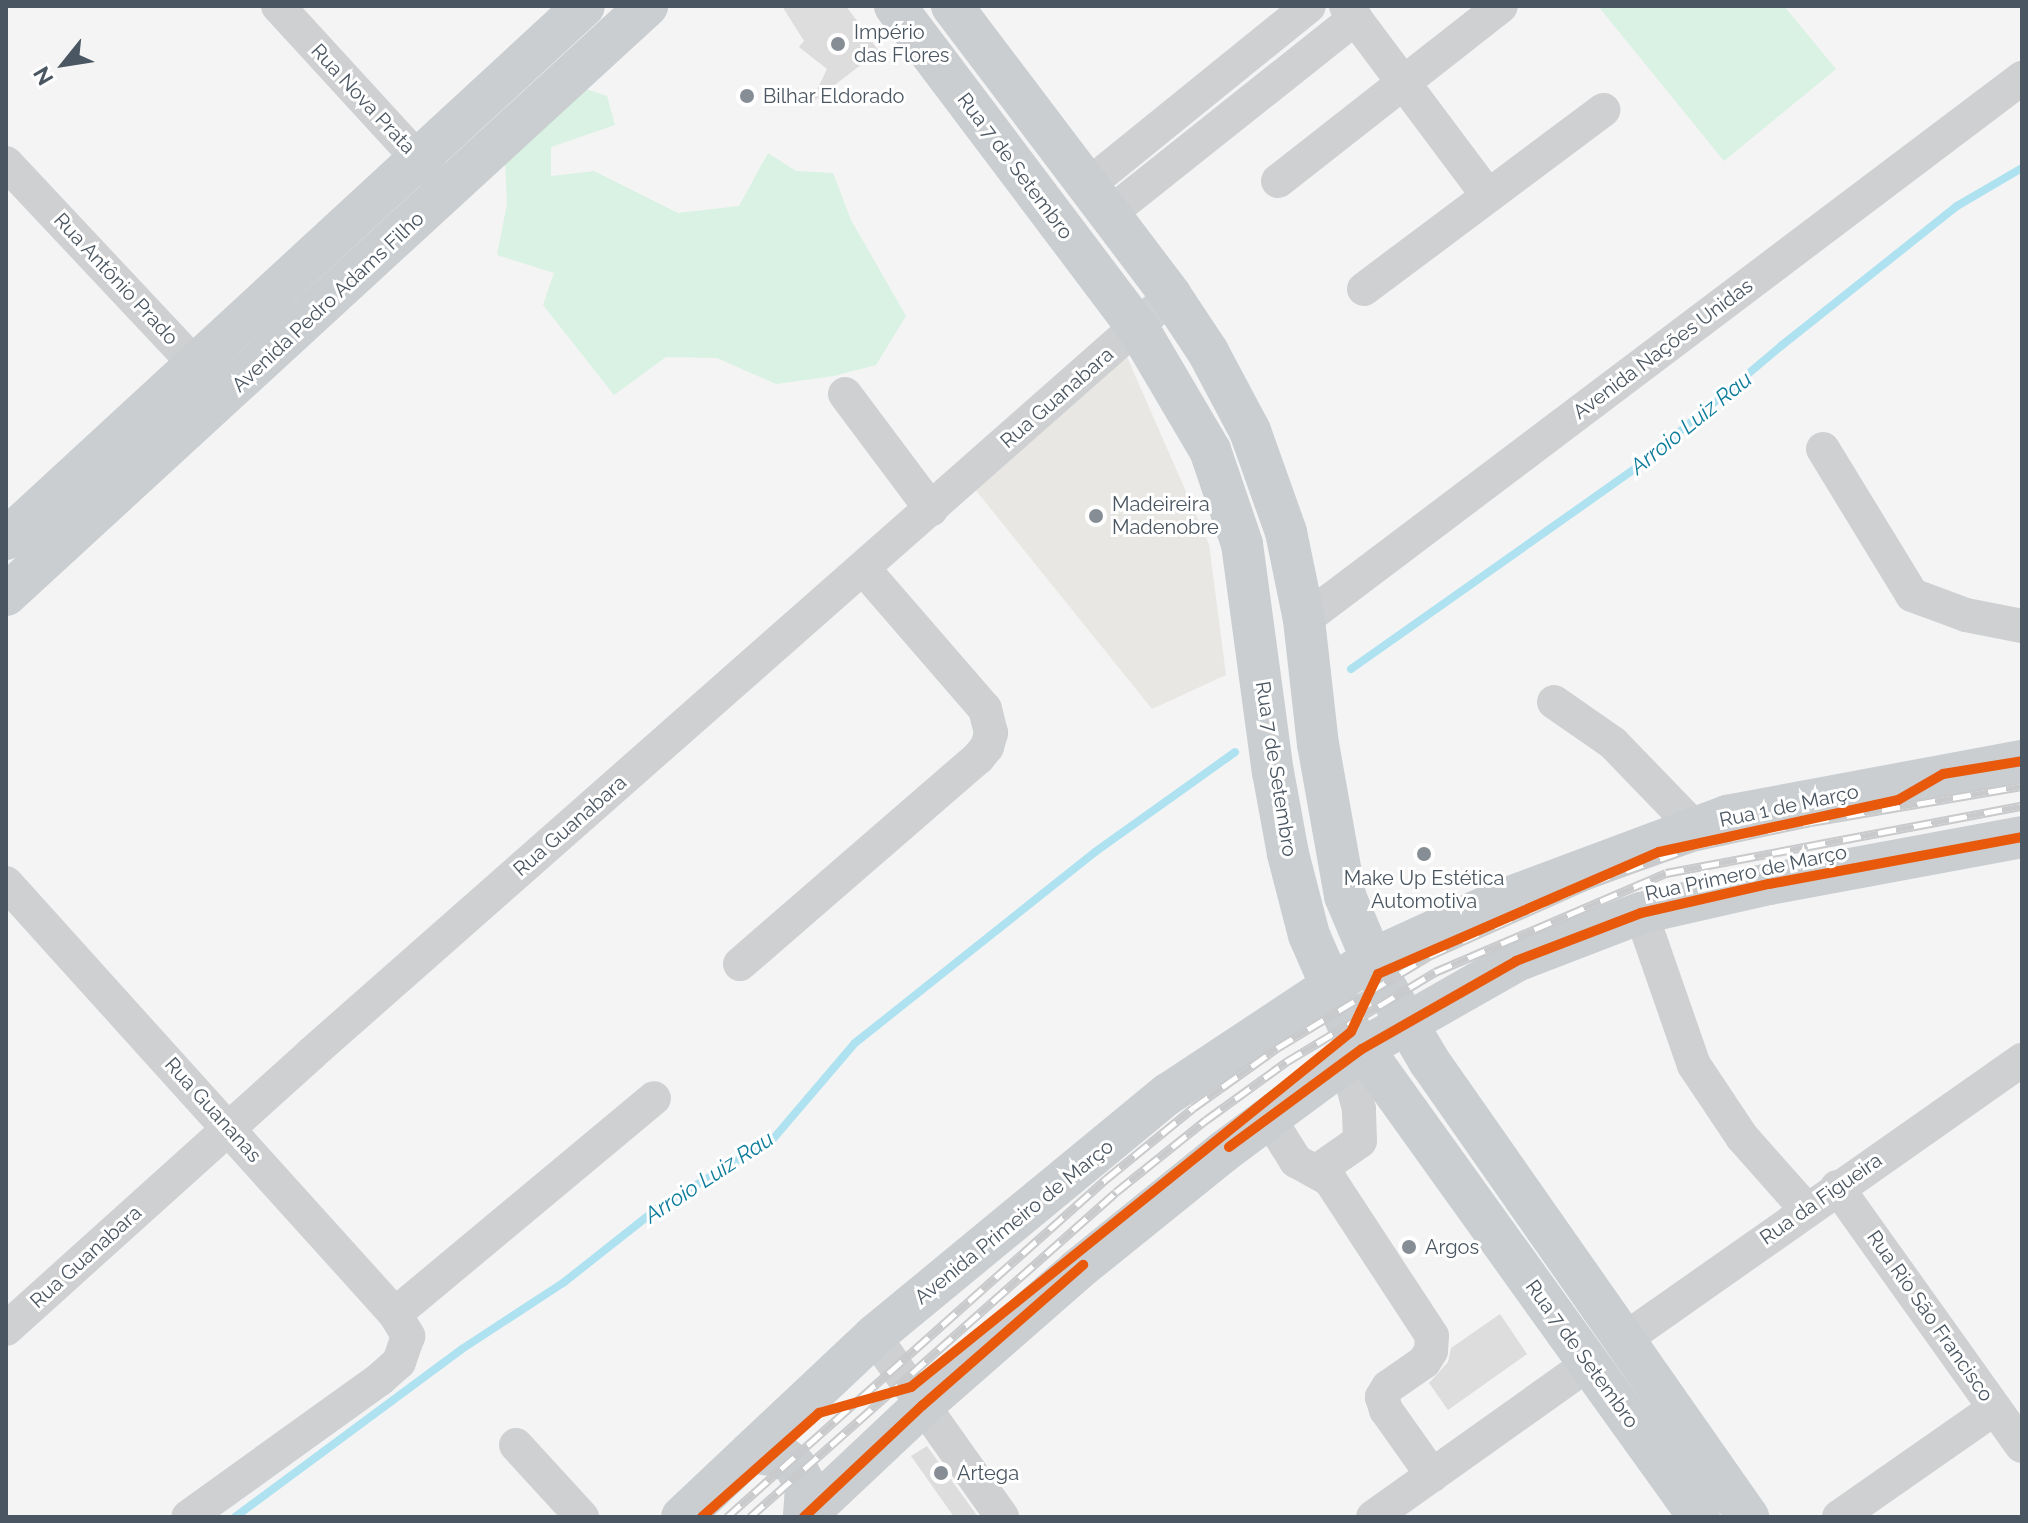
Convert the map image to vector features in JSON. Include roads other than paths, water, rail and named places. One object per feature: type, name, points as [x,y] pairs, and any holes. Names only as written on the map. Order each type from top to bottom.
[{"type":"main road","points":[[6,539],[584,6]]},
{"type":"main road","name":"Avenida Pedro Adams Filho","points":[[6,595],[647,6]]},
{"type":"main road","name":"Rua 7 de Setembro","points":[[895,6],[1138,328],[1210,450],[1242,544],[1273,772],[1288,854],[1309,935],[1354,1055],[1748,1517]]},
{"type":"main road","name":"Rua 7 de Setembro","points":[[952,6],[1171,296],[1208,352],[1250,431],[1286,532],[1304,620],[1318,744],[1342,881],[1356,926],[1404,1023],[1606,1352],[1699,1517]]},
{"type":"main road","name":"Rua 1 de Março","points":[[1372,959],[1497,902],[1727,816],[2022,761]]},
{"type":"main road","name":"Rua Primero de Março","points":[[1404,1023],[1516,961],[1641,913],[1769,884],[2022,837]]},
{"type":"main road","name":"Avenida Primeiro de Março","points":[[682,1517],[874,1336],[1168,1094],[1372,959]]},
{"type":"main road","points":[[804,1517],[923,1405],[1077,1270],[1269,1118],[1354,1055],[1404,1023]]},
{"type":"main road","points":[[751,1452],[783,1457],[795,1466],[806,1487],[804,1517]]},
{"type":"street","name":"Rua Nova Prata","points":[[278,6],[447,191]]},
{"type":"street","points":[[1098,200],[1186,104],[1309,6]]},
{"type":"street","points":[[1278,181],[1501,6]]},
{"type":"street","points":[[1098,200],[1209,135],[1350,12],[1488,196]]},
{"type":"street","name":"Avenida Nações Unidas","points":[[1304,620],[2022,78]]},
{"type":"street","points":[[1186,104],[1209,135]]},
{"type":"street","points":[[1364,289],[1603,110]]},
{"type":"street","name":"Rua Antônio Prado","points":[[6,163],[226,396]]},
{"type":"street","name":"Rua Guanabara","points":[[6,1329],[1171,296]]},
{"type":"street","points":[[845,394],[931,509]]},
{"type":"street","points":[[1823,449],[1912,595],[1966,615],[2022,626]]},
{"type":"street","points":[[740,964],[987,747],[991,733],[985,709],[863,568]]},
{"type":"street","points":[[1554,702],[1613,743],[1695,828]]},
{"type":"street","name":"Rua Guananas","points":[[6,883],[230,1128],[401,1329]]},
{"type":"street","points":[[1641,913],[1694,1065],[1742,1137],[1806,1209]]},
{"type":"street","points":[[1317,1171],[1360,1141],[1354,1055]]},
{"type":"street","name":"Rua da Figueira","points":[[1373,1517],[1837,1187],[2022,1060]]},
{"type":"street","points":[[188,1517],[380,1379],[399,1362],[401,1329],[654,1098]]},
{"type":"street","points":[[1269,1118],[1296,1161],[1330,1180],[1432,1336],[1431,1351],[1424,1362],[1388,1387],[1382,1397],[1386,1410],[1432,1475]]},
{"type":"street","name":"Rua Rio São Francisco","points":[[1837,1187],[2022,1446]]},
{"type":"street","points":[[874,1336],[1002,1517]]},
{"type":"street","points":[[1839,1517],[1995,1408]]},
{"type":"street","points":[[516,1445],[582,1517]]},
{"type":"waterway","name":"Arroio Luiz Rau","points":[[1351,669],[1639,466],[1781,346],[1957,206],[2022,168]]},
{"type":"waterway","name":"Arroio Luiz Rau","points":[[235,1517],[462,1349],[563,1283],[658,1208],[773,1139],[855,1043],[1095,852],[1235,752]]},
{"type":"railway","points":[[727,1517],[1106,1179],[1193,1108],[1277,1048],[1429,956],[1592,883],[1697,846],[1811,822],[2022,786]]},
{"type":"railway","points":[[750,1517],[1116,1192],[1206,1120],[1286,1062],[1435,972],[1666,873],[2022,806]]},
{"type":"place","name":"Império das Flores","points":[[838,44]]},
{"type":"place","name":"Bilhar Eldorado","points":[[747,96]]},
{"type":"place","name":"Madeireira Madenobre","points":[[1096,516]]},
{"type":"place","name":"Make Up Estética Automotiva","points":[[1424,854]]},
{"type":"place","name":"Argos","points":[[1409,1247]]},
{"type":"place","name":"Artega","points":[[941,1473]]}]
